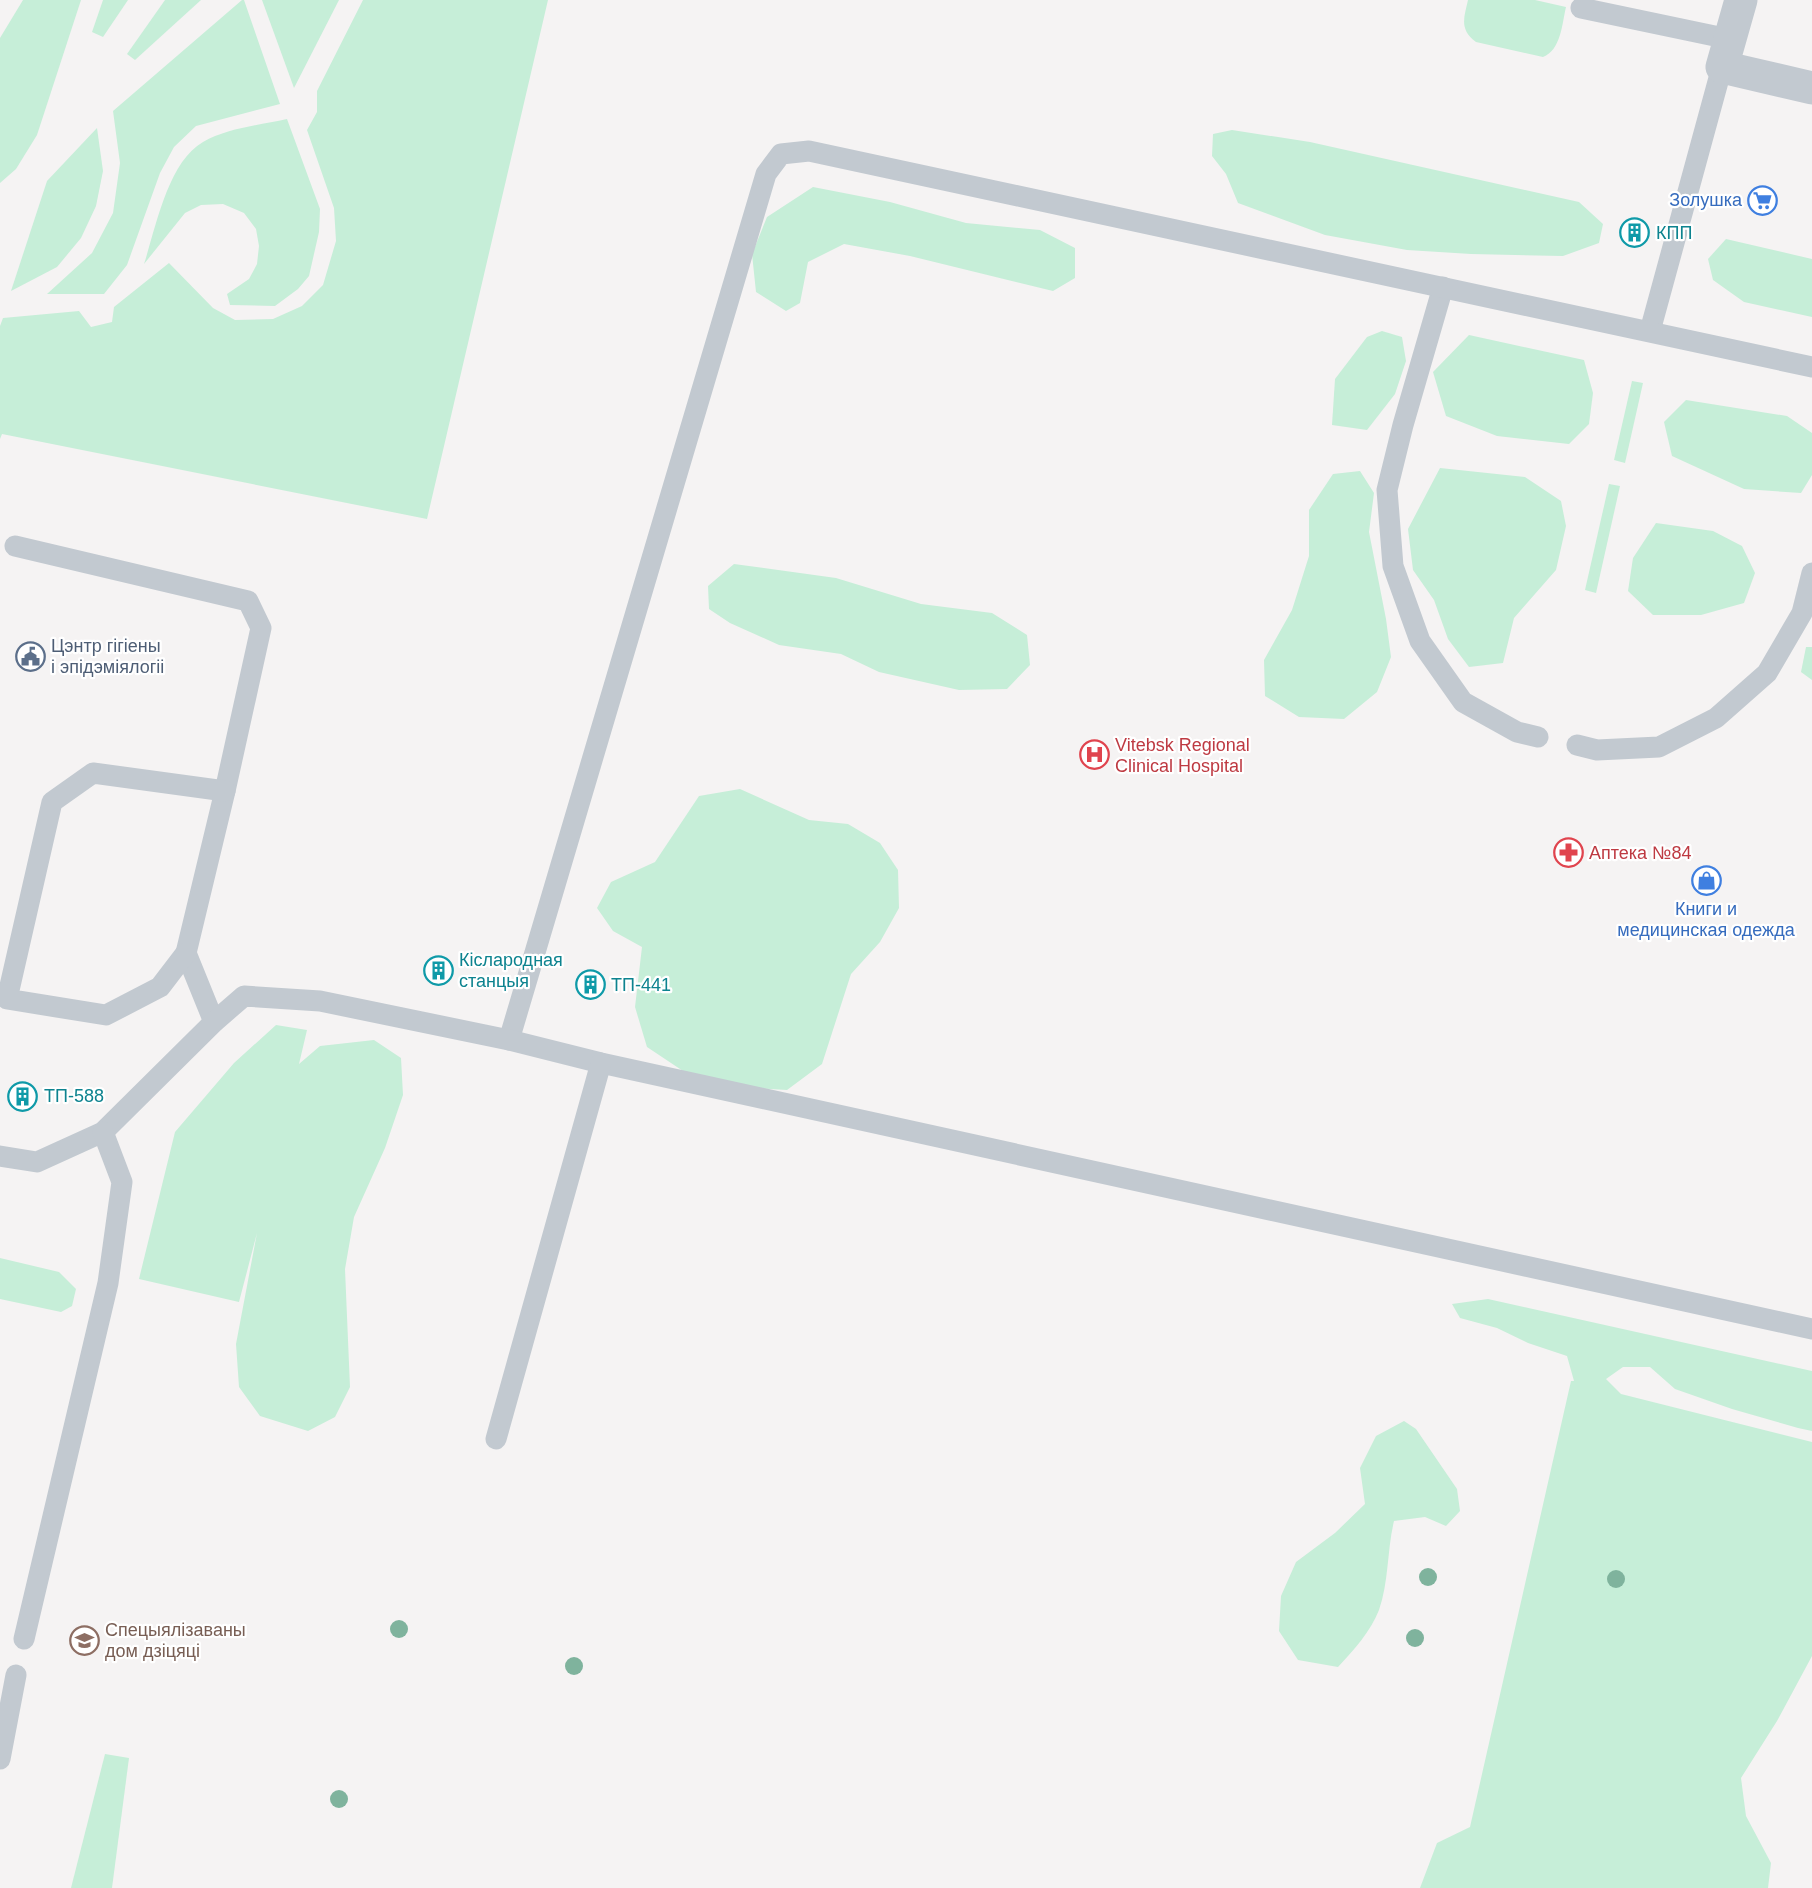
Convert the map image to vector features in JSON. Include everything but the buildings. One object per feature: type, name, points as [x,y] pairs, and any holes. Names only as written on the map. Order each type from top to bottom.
[{"type":"street","points":[[1741,0],[1725,53],[1812,88]]},
{"type":"lane","points":[[1581,8],[1725,53],[1650,331]]},
{"type":"lane","points":[[509,1040],[766,174],[781,154],[809,151],[1812,367]]},
{"type":"lane","points":[[1443,287],[1403,425],[1387,490],[1393,566],[1420,641],[1463,702],[1517,732],[1538,736]]},
{"type":"lane","points":[[15,546],[248,601],[261,628],[225,791],[186,952],[160,987],[106,1015],[4,999],[52,802],[93,773],[225,791]]},
{"type":"lane","points":[[1577,746],[1598,750],[1659,747],[1716,718],[1767,673],[1802,613],[1812,573]]},
{"type":"lane","points":[[186,952],[214,1023]]},
{"type":"lane","points":[[0,1156],[37,1162],[104,1132],[244,996],[320,1000],[1812,1329]]},
{"type":"lane","points":[[496,1439],[601,1063]]},
{"type":"lane","points":[[24,1639],[108,1283],[122,1182],[104,1132]]},
{"type":"lane","points":[[0,1759],[16,1675]]},
{"type":"green space","points":[[23,0],[81,0],[37,135],[16,169],[0,183],[0,38]]},
{"type":"green space","points":[[103,0],[128,0],[103,37],[92,32]]},
{"type":"green space","points":[[165,0],[201,0],[135,60],[127,54]]},
{"type":"green space","points":[[244,0],[280,104],[196,126],[174,147],[160,173],[127,265],[104,294],[47,294],[92,253],[113,213],[120,163],[113,111]]},
{"type":"green space","points":[[262,0],[339,0],[294,88]]},
{"type":"green space","points":[[363,0],[548,0],[427,519],[2,434],[0,439],[0,326],[3,318],[79,311],[91,327],[112,322],[114,307],[169,263],[213,308],[235,320],[273,319],[302,306],[323,285],[336,241],[334,208],[307,130],[317,112],[317,91]]},
{"type":"green space","points":[[1468,0],[1535,0],[1566,7],[1562,28],[1554,49],[1543,57],[1476,42],[1467,32],[1464,23]]},
{"type":"green space","points":[[287,119],[320,209],[319,232],[309,276],[298,289],[275,306],[230,305],[227,294],[249,279],[257,264],[259,246],[256,229],[244,213],[223,204],[201,205],[185,213],[144,264],[172,180],[191,151],[222,133]]},
{"type":"green space","points":[[97,128],[103,171],[96,206],[81,238],[57,267],[11,291],[47,181]]},
{"type":"green space","points":[[1232,130],[1310,142],[1579,202],[1603,224],[1599,243],[1563,256],[1471,254],[1407,250],[1325,235],[1238,203],[1226,174],[1212,156],[1213,134]]},
{"type":"green space","points":[[813,187],[890,202],[966,223],[1040,230],[1075,248],[1075,278],[1053,291],[910,256],[844,244],[808,262],[800,303],[786,311],[756,292],[752,254],[767,217]]},
{"type":"green space","points":[[1726,239],[1812,259],[1812,317],[1744,302],[1713,280],[1708,259]]},
{"type":"green space","points":[[1382,331],[1402,337],[1406,361],[1395,394],[1367,430],[1332,425],[1335,379],[1367,337]]},
{"type":"green space","points":[[1469,335],[1584,360],[1593,393],[1589,424],[1569,444],[1497,436],[1446,416],[1433,372]]},
{"type":"green space","points":[[1632,381],[1643,383],[1625,463],[1614,460]]},
{"type":"green space","points":[[1686,400],[1787,416],[1812,433],[1812,475],[1801,493],[1744,489],[1672,456],[1664,422]]},
{"type":"green space","points":[[1440,468],[1525,477],[1561,501],[1566,526],[1556,570],[1514,618],[1503,663],[1469,667],[1448,639],[1434,600],[1413,570],[1408,529]]},
{"type":"green space","points":[[1360,471],[1374,493],[1369,532],[1391,657],[1377,692],[1344,719],[1299,717],[1265,696],[1264,660],[1292,610],[1309,556],[1309,510],[1333,474]]},
{"type":"green space","points":[[1609,484],[1620,486],[1596,593],[1585,590]]},
{"type":"green space","points":[[1656,523],[1713,531],[1742,546],[1755,573],[1744,603],[1701,615],[1653,615],[1628,591],[1633,558]]},
{"type":"green space","points":[[734,564],[836,578],[921,604],[992,613],[1027,635],[1030,665],[1007,689],[959,690],[879,672],[841,654],[779,645],[730,623],[709,609],[708,586]]},
{"type":"green space","points":[[1806,647],[1812,647],[1812,680],[1801,672]]},
{"type":"green space","points":[[740,789],[809,820],[848,824],[880,843],[898,870],[899,908],[880,942],[851,974],[822,1064],[787,1090],[733,1087],[683,1071],[647,1047],[635,1007],[642,947],[613,931],[597,908],[611,882],[655,862],[699,796]]},
{"type":"green space","points":[[276,1025],[307,1030],[299,1064],[320,1046],[374,1040],[401,1058],[403,1095],[385,1148],[354,1217],[345,1269],[350,1387],[335,1417],[308,1431],[260,1416],[239,1387],[236,1344],[257,1233],[239,1302],[139,1279],[175,1132],[234,1063]]},
{"type":"green space","points":[[0,1258],[59,1272],[76,1289],[72,1306],[61,1312],[0,1299]]},
{"type":"green space","points":[[1488,1299],[1812,1371],[1812,1431],[1732,1409],[1675,1389],[1650,1367],[1623,1367],[1606,1379],[1621,1394],[1812,1442],[1812,1656],[1777,1721],[1741,1778],[1746,1816],[1771,1863],[1768,1888],[1420,1888],[1437,1843],[1470,1827],[1571,1381],[1574,1381],[1567,1356],[1528,1343],[1497,1328],[1460,1318],[1452,1304]]},
{"type":"green space","points":[[1404,1421],[1416,1429],[1457,1489],[1460,1511],[1446,1526],[1425,1517],[1394,1521],[1382,1599],[1376,1618],[1366,1633],[1338,1667],[1298,1660],[1279,1631],[1281,1596],[1296,1562],[1335,1533],[1365,1504],[1360,1468],[1376,1436]]},
{"type":"green space","points":[[105,1754],[129,1758],[112,1888],[71,1888]]},
{"type":"place","name":"Золушка","points":[[1763,200]]},
{"type":"place","name":"КПП","points":[[1635,233]]},
{"type":"place","name":"Цэнтр гігіены і эпідэміялогіі","points":[[30,656]]},
{"type":"place","name":"Vitebsk Regional Clinical Hospital","points":[[1094,755]]},
{"type":"place","name":"Аптека №84","points":[[1568,853]]},
{"type":"place","name":"Книги и медицинская одежда","points":[[1706,880]]},
{"type":"place","name":"Кіслародная станцыя","points":[[438,970]]},
{"type":"place","name":"ТП-441","points":[[590,985]]},
{"type":"place","name":"ТП-588","points":[[23,1096]]},
{"type":"place","name":"Спецыялізаваны дом дзіцяці","points":[[84,1640]]}]
